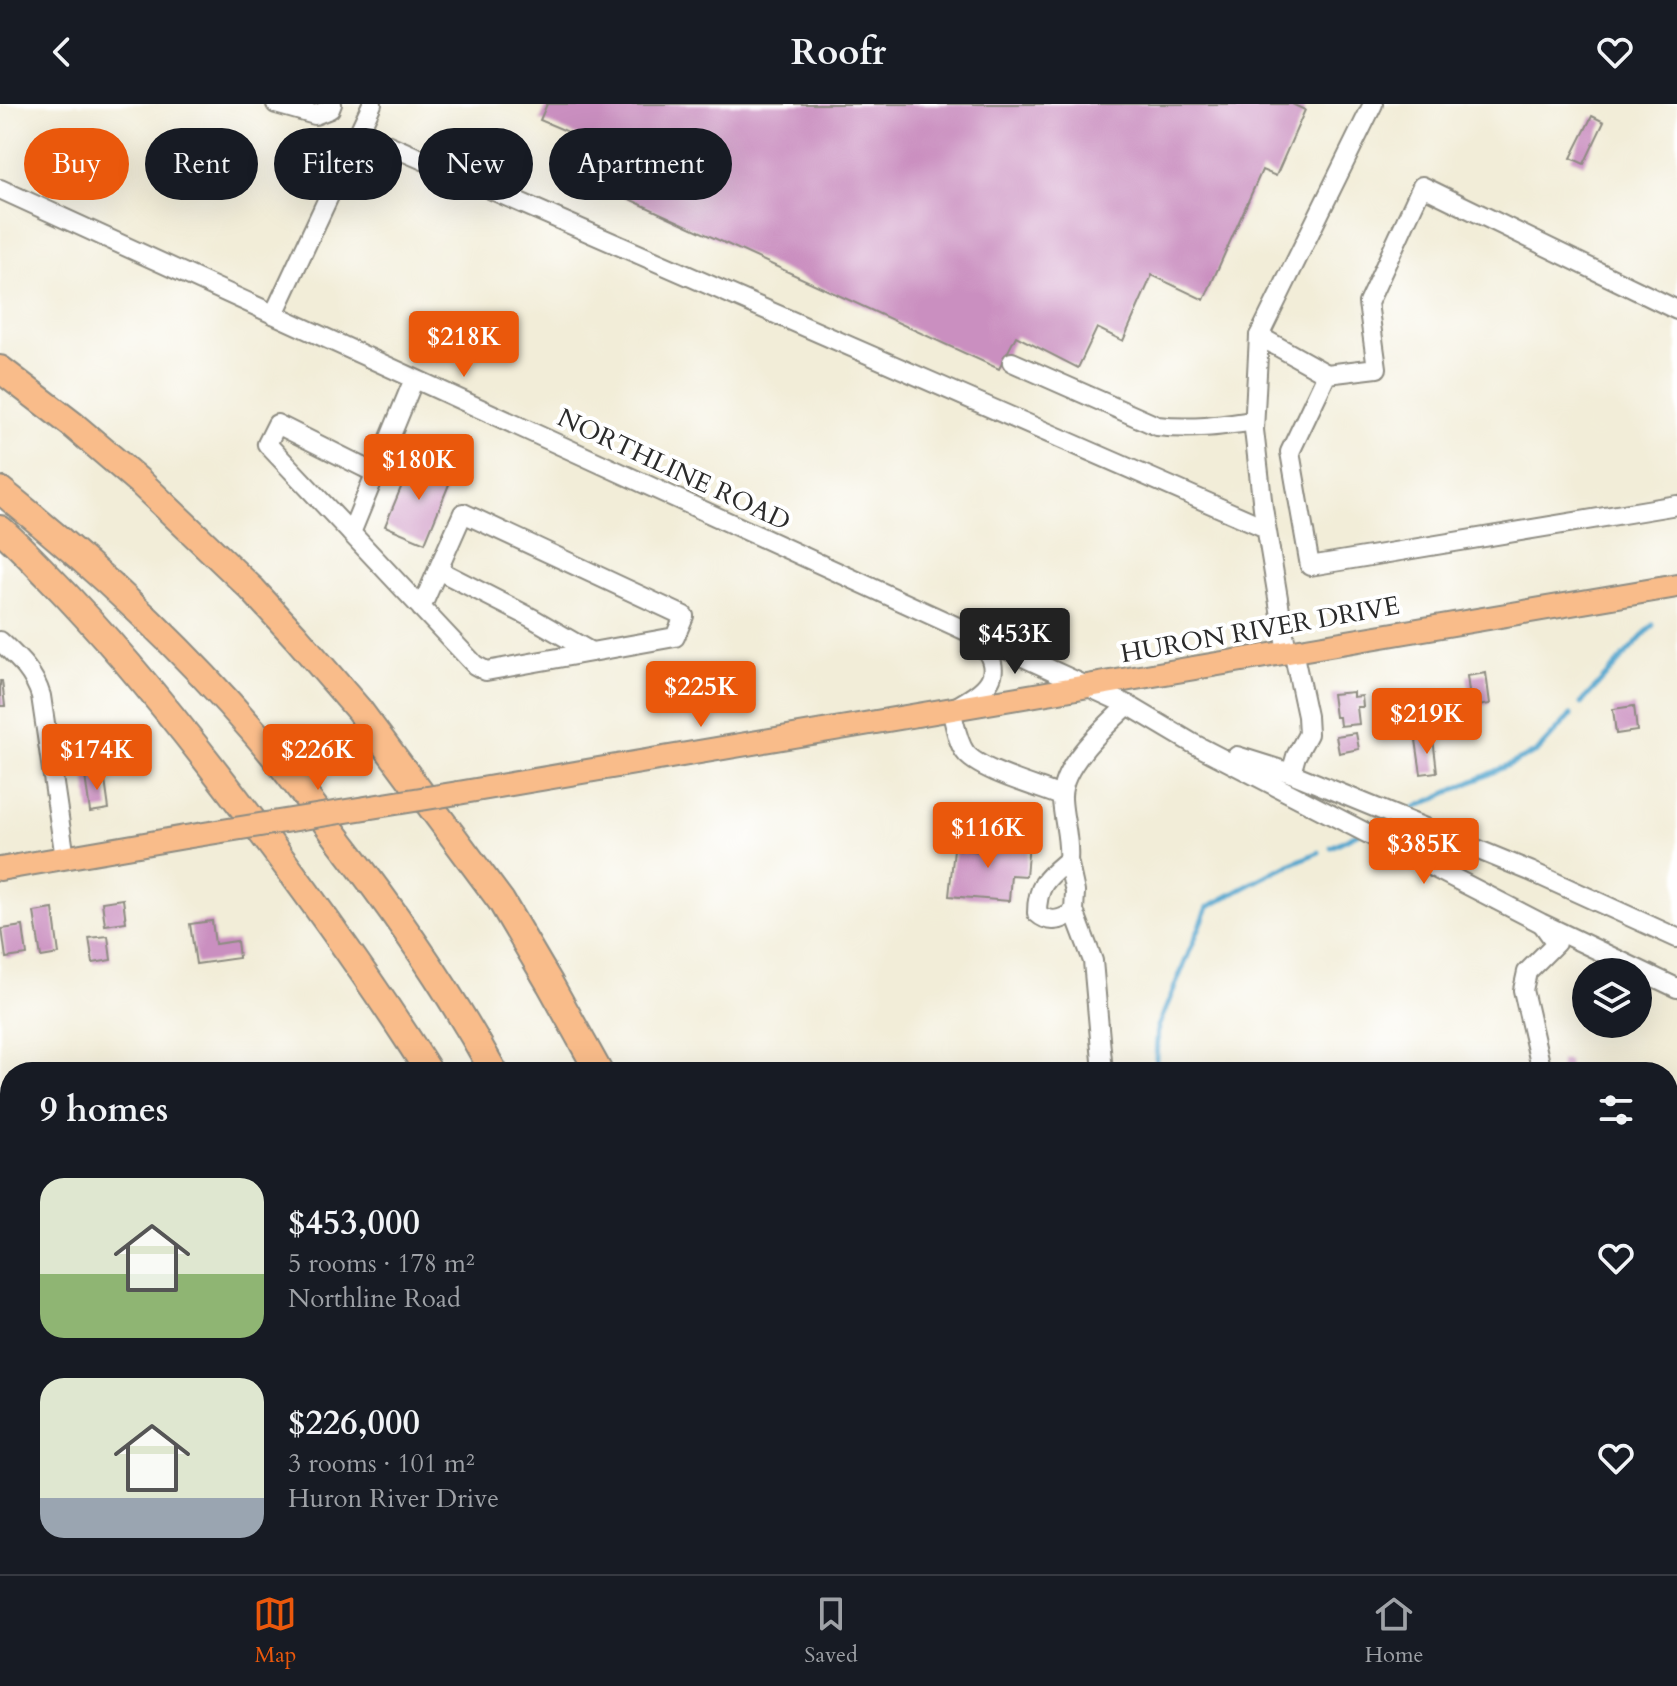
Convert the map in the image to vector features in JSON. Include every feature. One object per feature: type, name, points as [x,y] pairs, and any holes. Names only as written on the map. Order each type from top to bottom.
[{"type":"highway","points":[[0,369],[141,483],[252,589],[359,710],[501,901],[593,1062]]},
{"type":"highway","points":[[0,490],[104,578],[254,732],[383,897],[434,972],[488,1062]]},
{"type":"highway","points":[[0,529],[80,609],[132,667],[259,829],[423,1062]]},
{"type":"highway","points":[[334,932],[347,968],[407,1062]]},
{"type":"main road","name":"HURON RIVER DRIVE","points":[[0,869],[1677,586]]},
{"type":"street","points":[[276,104],[315,115],[330,109],[332,104]]},
{"type":"street","points":[[361,128],[372,104]]},
{"type":"street","points":[[1291,773],[1308,734],[1307,716],[1290,652],[1265,520],[1254,430],[1259,336],[1373,104]]},
{"type":"street","points":[[402,150],[1265,520],[1299,507]]},
{"type":"street","points":[[1259,336],[1327,374],[1377,368],[1368,303],[1422,186],[1677,310]]},
{"type":"street","name":"NORTHLINE ROAD","points":[[0,189],[1128,705],[1192,743],[1541,923],[1677,988]]},
{"type":"street","points":[[274,314],[327,200]]},
{"type":"street","points":[[1012,362],[1157,426],[1182,429],[1254,421]]},
{"type":"street","points":[[1327,374],[1290,452],[1310,566],[1677,505]]},
{"type":"street","points":[[351,533],[414,379]]},
{"type":"street","points":[[375,473],[277,424],[267,444],[421,608],[475,665],[486,671],[675,637],[684,616],[463,513],[421,608]]},
{"type":"street","points":[[438,570],[591,652]]},
{"type":"street","points":[[975,635],[989,654],[992,673],[984,690],[951,710],[966,754],[982,766],[1061,796]]},
{"type":"street","points":[[1,641],[25,664],[41,696],[65,858]]},
{"type":"street","points":[[1102,1062],[1093,961],[1074,911],[1075,892],[1061,796],[1070,769],[1100,732],[1128,705]]},
{"type":"street","name":"NORTHLINE ROAD","points":[[1192,743],[1291,773],[1530,871],[1677,938]]},
{"type":"street","points":[[1068,860],[1043,883],[1037,897],[1037,913],[1044,919],[1055,921],[1074,911]]},
{"type":"street","points":[[1540,1062],[1523,990],[1527,972],[1556,943],[1541,923]]},
{"type":"building","points":[[547,104],[1292,104],[1305,110],[1276,176],[1262,170],[1204,300],[1152,275],[1123,341],[1097,328],[1078,368],[1016,336],[999,369],[631,200],[732,200],[732,128],[559,128],[540,120]]},
{"type":"building","points":[[1592,116],[1604,122],[1584,164],[1571,158]]},
{"type":"building","points":[[412,461],[452,477],[425,543],[385,526]]},
{"type":"building","points":[[1486,673],[1490,704],[1471,707],[1467,676]]},
{"type":"building","points":[[2,681],[5,706],[0,706]]},
{"type":"building","points":[[1353,692],[1353,697],[1362,696],[1363,707],[1357,707],[1359,724],[1340,726],[1339,717],[1335,717],[1332,694]]},
{"type":"building","points":[[1634,706],[1637,731],[1616,734],[1613,709]]},
{"type":"building","points":[[1356,733],[1359,749],[1339,753],[1336,736]]},
{"type":"building","points":[[1433,738],[1437,772],[1421,774],[1416,740]]},
{"type":"building","points":[[104,773],[109,809],[90,812],[85,776]]},
{"type":"building","points":[[983,838],[1029,843],[1026,876],[1011,875],[1009,901],[949,896],[954,849],[982,852]]},
{"type":"building","points":[[123,899],[126,922],[105,925],[102,902]]},
{"type":"building","points":[[53,909],[59,954],[41,957],[34,912]]},
{"type":"building","points":[[212,921],[215,944],[237,941],[239,958],[196,964],[190,924]]},
{"type":"building","points":[[23,926],[27,955],[6,958],[2,929]]},
{"type":"building","points":[[108,936],[111,960],[93,963],[89,938]]},
{"type":"waterway","points":[[1581,703],[1653,625]]},
{"type":"waterway","points":[[1412,809],[1537,752],[1571,715]]},
{"type":"waterway","points":[[1331,847],[1359,833]]},
{"type":"waterway","points":[[1156,1062],[1158,1027],[1208,907],[1277,870],[1319,852]]}]
